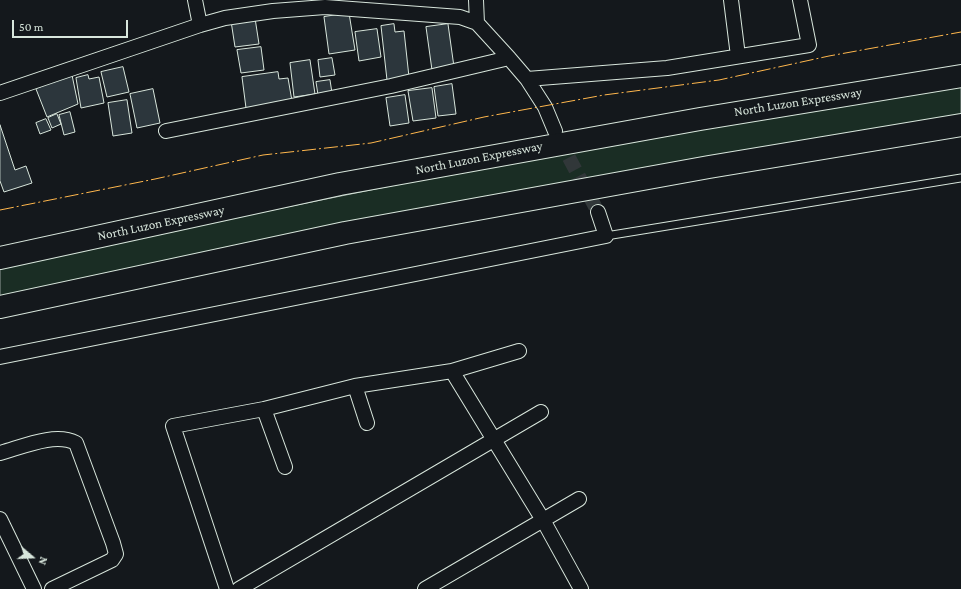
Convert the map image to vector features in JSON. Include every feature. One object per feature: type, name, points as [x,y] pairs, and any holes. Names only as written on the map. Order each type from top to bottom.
[{"type":"highway","name":"North Luzon Expressway","points":[[0,258],[340,184],[678,122],[961,76]]},
{"type":"highway","points":[[0,307],[345,233],[709,167],[961,125]]},
{"type":"street","points":[[195,0],[200,25]]},
{"type":"street","points":[[476,0],[478,23]]},
{"type":"street","points":[[731,0],[738,56]]},
{"type":"street","points":[[527,79],[667,68],[809,45],[800,0]]},
{"type":"street","points":[[0,93],[200,25],[225,18],[273,11],[325,8],[437,14],[460,17],[478,23],[527,79],[545,107],[555,131]]},
{"type":"street","points":[[166,131],[391,86],[509,58]]},
{"type":"street","points":[[0,357],[606,236],[598,212]]},
{"type":"street","points":[[227,589],[173,426],[264,409],[355,386],[452,370],[518,351]]},
{"type":"street","points":[[452,370],[543,520],[581,589]]},
{"type":"street","points":[[355,386],[367,423]]},
{"type":"street","points":[[264,409],[285,467]]},
{"type":"street","points":[[239,589],[494,441],[541,412]]},
{"type":"street","points":[[0,453],[57,438],[69,439],[76,443],[116,554],[112,560],[52,589]]},
{"type":"street","points":[[425,589],[579,499]]},
{"type":"street","points":[[0,518],[34,589]]},
{"type":"lane","points":[[606,236],[961,178]]},
{"type":"green space","points":[[961,84],[961,115],[0,297],[0,265],[425,179]]},
{"type":"building","points":[[349,13],[355,50],[329,54],[324,17]]},
{"type":"building","points":[[255,18],[259,44],[235,47],[231,21]]},
{"type":"building","points":[[394,24],[395,32],[404,31],[409,77],[387,80],[381,26]]},
{"type":"building","points":[[448,24],[454,67],[432,70],[426,27]]},
{"type":"building","points":[[377,29],[381,57],[359,61],[355,32]]},
{"type":"building","points":[[261,47],[264,70],[241,73],[237,50]]},
{"type":"building","points":[[332,58],[335,75],[320,77],[318,60]]},
{"type":"building","points":[[310,60],[315,94],[294,97],[290,63]]},
{"type":"building","points":[[123,67],[129,92],[107,97],[101,72]]},
{"type":"building","points":[[278,72],[279,79],[288,78],[292,101],[246,108],[242,77]]},
{"type":"building","points":[[72,75],[78,104],[47,117],[36,89]]},
{"type":"building","points":[[88,75],[89,79],[99,77],[104,103],[81,108],[76,78]]},
{"type":"building","points":[[330,80],[332,93],[318,95],[316,82]]},
{"type":"building","points":[[452,84],[456,114],[438,116],[434,87]]},
{"type":"building","points":[[432,88],[436,118],[413,121],[408,91]]},
{"type":"building","points":[[153,89],[160,123],[137,128],[130,94]]},
{"type":"building","points":[[405,95],[409,123],[390,126],[386,98]]},
{"type":"building","points":[[127,100],[132,133],[113,136],[108,103]]},
{"type":"building","points":[[70,112],[75,132],[64,135],[59,115]]},
{"type":"building","points":[[57,114],[61,124],[52,128],[48,118]]},
{"type":"building","points":[[46,119],[51,130],[40,134],[36,123]]},
{"type":"building","points":[[0,125],[15,170],[26,166],[32,183],[4,192],[0,181]]},
{"type":"tunnel","points":[[559,139],[598,212]]},
{"type":"power","points":[[0,210],[155,179],[263,155],[371,143],[484,117],[604,95],[719,80],[829,56],[961,32]]}]
